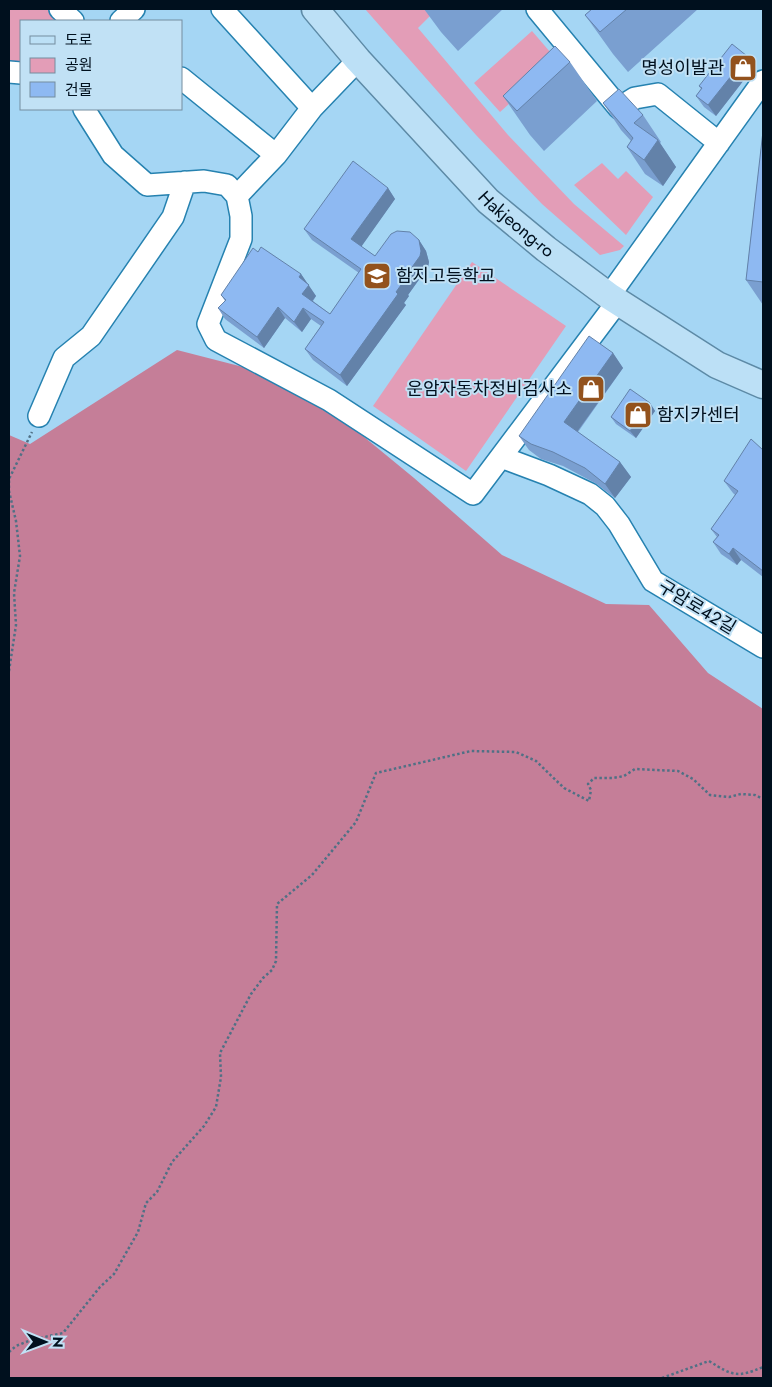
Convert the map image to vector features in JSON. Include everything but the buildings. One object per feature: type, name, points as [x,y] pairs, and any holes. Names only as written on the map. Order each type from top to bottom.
[{"type":"main road","name":"Hakjeong-ro","points":[[315,9],[358,60],[488,201],[546,249],[613,299],[717,366],[763,385]]},
{"type":"street","points":[[60,9],[72,20]]},
{"type":"street","points":[[122,20],[134,9]]},
{"type":"street","points":[[222,9],[312,108]]},
{"type":"street","points":[[537,9],[619,108],[635,98],[658,94],[719,143]]},
{"type":"street","points":[[237,196],[276,155],[312,108],[358,60]]},
{"type":"street","points":[[182,79],[276,155]]},
{"type":"street","points":[[85,110],[113,155],[147,185],[204,181],[227,185],[237,196],[241,216],[241,238],[208,324],[216,340],[329,400],[473,494],[613,299],[763,81]]},
{"type":"street","points":[[39,416],[64,358],[91,336],[173,217],[185,182]]},
{"type":"street","name":"구암로42길","points":[[501,457],[549,475],[590,494],[605,506],[619,524],[653,581],[763,647]]},
{"type":"path","points":[[9,670],[16,625],[14,593],[20,556],[16,521],[9,491],[9,480],[39,416]]},
{"type":"path","points":[[9,1352],[16,1346],[31,1340],[63,1332],[100,1287],[114,1274],[123,1260],[138,1232],[146,1203],[157,1192],[172,1162],[204,1126],[216,1107],[221,1077],[220,1053],[251,994],[263,978],[272,970],[276,961],[277,904],[312,875],[356,822],[376,773],[471,751],[516,752],[536,762],[564,788],[589,801],[591,790],[588,784],[594,778],[624,776],[635,769],[678,772],[693,779],[710,795],[729,797],[741,794],[755,795],[763,799]]},
{"type":"path","points":[[662,1378],[709,1361],[725,1371],[739,1375],[763,1367]]},
{"type":"green space","points":[[9,9],[53,9],[65,20],[20,20],[20,73],[9,72]]},
{"type":"green space","points":[[365,9],[437,9],[418,28],[508,135],[574,204],[624,246],[620,250],[600,255],[542,204],[476,135]]},
{"type":"green space","points":[[532,31],[557,60],[500,112],[474,83]]},
{"type":"green space","points":[[602,163],[618,179],[626,171],[653,197],[626,235],[574,185]]},
{"type":"green space","points":[[472,262],[566,326],[466,471],[373,406]]},
{"type":"shaded area","points":[[177,350],[247,368],[313,395],[414,478],[502,555],[606,604],[649,605],[708,673],[763,709],[763,1378],[9,1378],[9,435],[30,444]]},
{"type":"place","name":"명성이발관","points":[[743,68]]},
{"type":"place","name":"함지고등학교","points":[[377,276]]},
{"type":"place","name":"운암자동차정비검사소","points":[[591,389]]},
{"type":"place","name":"함지카센터","points":[[638,415]]}]
